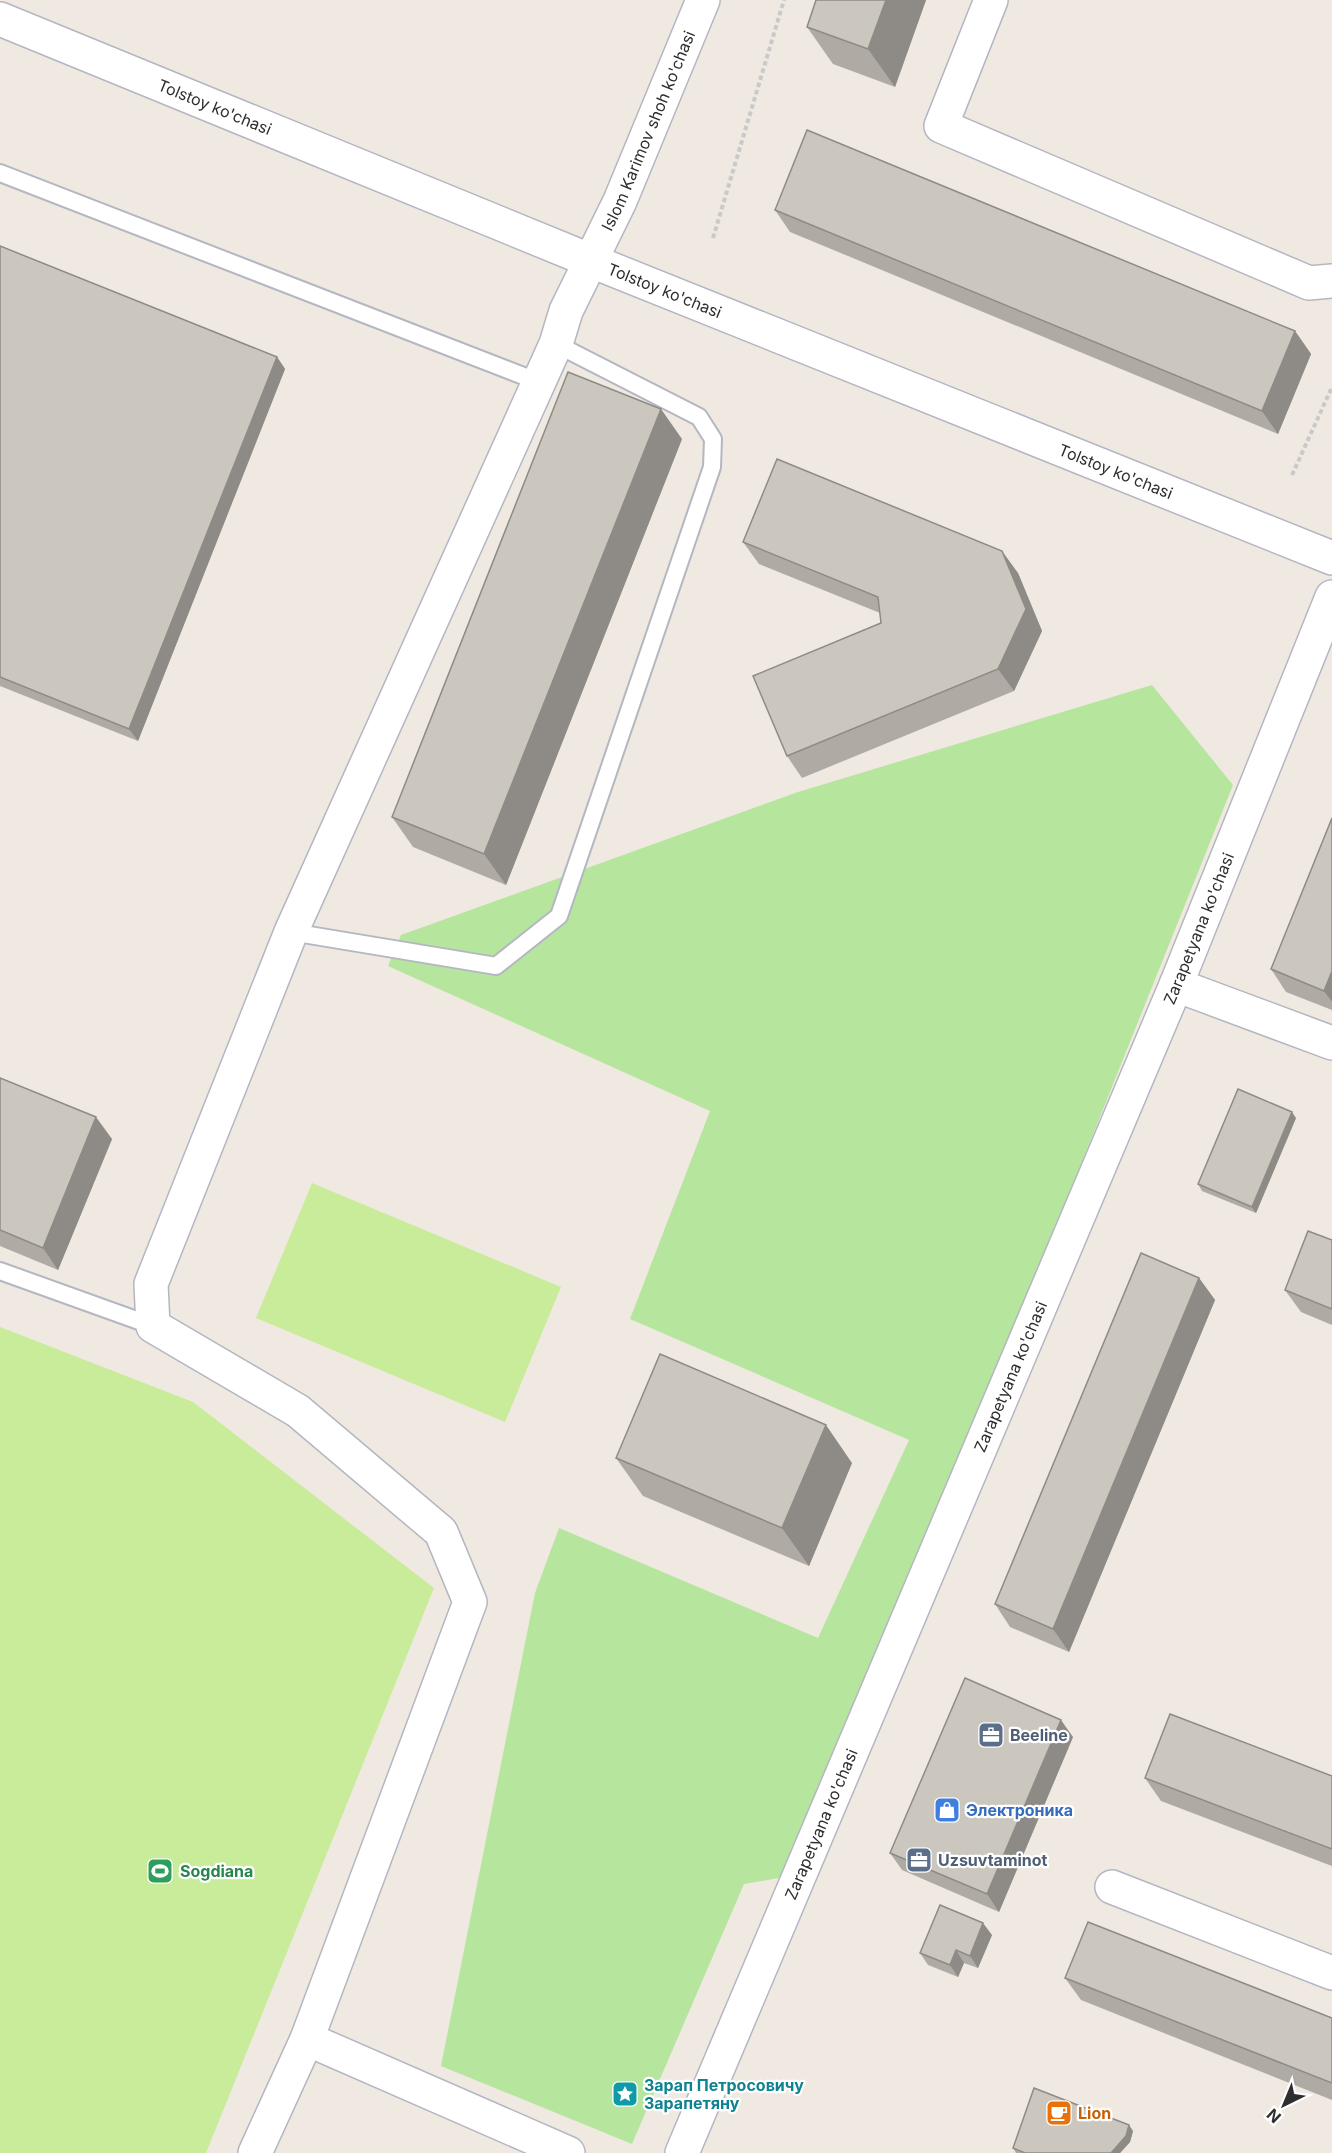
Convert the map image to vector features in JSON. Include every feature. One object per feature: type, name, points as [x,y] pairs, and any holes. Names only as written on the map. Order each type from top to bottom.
[{"type":"street","name":"Islom Karimov shoh ko'chasi","points":[[153,1326],[151,1284],[291,932],[556,344],[566,311],[589,260],[620,201],[702,0]]},
{"type":"street","points":[[991,0],[941,126],[1309,283],[1332,281]]},
{"type":"street","name":"Tolstoy ko'chasi","points":[[0,19],[589,260],[1332,558]]},
{"type":"street","name":"Zarapetyana ko'chasi","points":[[682,2153],[1176,986],[1332,597]]},
{"type":"street","points":[[1176,986],[1332,1043]]},
{"type":"street","points":[[153,1326],[298,1411],[441,1532],[470,1602],[307,2039],[255,2153]]},
{"type":"street","points":[[1112,1887],[1332,1973]]},
{"type":"street","points":[[307,2039],[568,2153]]},
{"type":"lane","points":[[0,172],[539,382]]},
{"type":"lane","points":[[291,932],[496,966],[559,916],[712,467],[713,439],[699,417],[556,344]]},
{"type":"lane","points":[[0,1271],[153,1326]]},
{"type":"path","points":[[713,238],[784,0]]},
{"type":"path","points":[[1292,475],[1332,387]]},
{"type":"green space","points":[[1152,685],[1233,785],[796,1875],[744,1884],[632,2144],[441,2066],[535,1593],[559,1528],[818,1638],[909,1440],[630,1319],[710,1111],[388,966],[401,935],[798,792]]},
{"type":"green space","points":[[312,1183],[561,1287],[505,1422],[256,1318]]},
{"type":"green space","name":"Sogdiana","points":[[0,1327],[193,1402],[434,1588],[206,2153],[0,2153]]},
{"type":"building","points":[[816,0],[886,0],[868,49],[807,27]]},
{"type":"building","points":[[807,130],[1295,331],[1262,411],[775,210]]},
{"type":"building","points":[[0,246],[277,357],[129,729],[0,677]]},
{"type":"building","points":[[568,372],[661,409],[484,854],[392,817]]},
{"type":"building","points":[[777,459],[1002,551],[1026,609],[998,669],[787,756],[753,676],[881,623],[878,597],[743,542]]},
{"type":"building","points":[[1332,818],[1332,971],[1324,991],[1271,969]]},
{"type":"building","points":[[0,1078],[96,1117],[43,1248],[0,1230]]},
{"type":"building","points":[[1238,1089],[1292,1112],[1252,1207],[1198,1184]]},
{"type":"building","points":[[1308,1231],[1332,1240],[1332,1309],[1285,1290]]},
{"type":"building","points":[[1141,1253],[1199,1278],[1053,1629],[995,1604]]},
{"type":"building","points":[[660,1354],[826,1425],[782,1528],[616,1458]]},
{"type":"building","points":[[965,1678],[1061,1720],[987,1894],[890,1853]]},
{"type":"building","points":[[1170,1714],[1332,1776],[1332,1849],[1145,1778]]},
{"type":"building","points":[[940,1905],[983,1923],[970,1956],[956,1950],[950,1965],[920,1953]]},
{"type":"building","points":[[1088,1922],[1332,2018],[1332,2083],[1065,1978]]},
{"type":"building","name":"Lion","points":[[1034,2088],[1129,2125],[1126,2136],[1111,2153],[1025,2153],[1013,2148]]},
{"type":"place","name":"Beeline","points":[[991,1735]]},
{"type":"place","name":"Электроника","points":[[947,1810]]},
{"type":"place","name":"Uzsuvtaminot","points":[[919,1860]]},
{"type":"place","name":"Sogdiana","points":[[160,1871]]},
{"type":"place","name":"Зарап Петросовичу Зарапетяну","points":[[625,2094]]},
{"type":"place","name":"Lion","points":[[1059,2113]]}]
